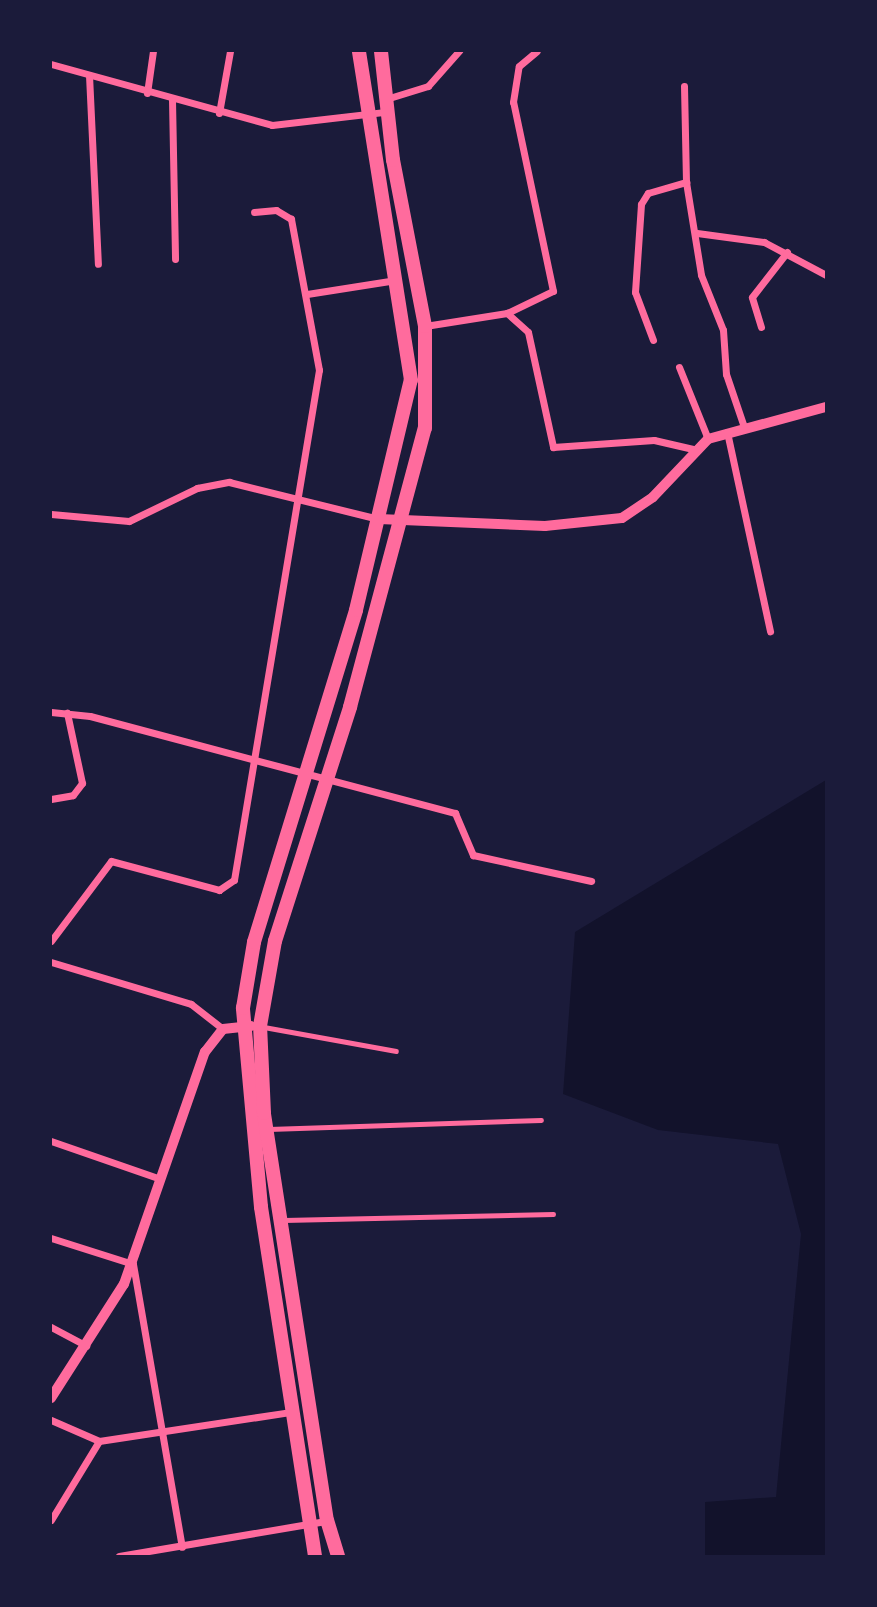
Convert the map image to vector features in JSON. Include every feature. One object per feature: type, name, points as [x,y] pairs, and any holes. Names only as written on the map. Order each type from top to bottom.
[{"type":"highway","points":[[315,1556],[306,1525],[290,1412],[243,1025],[250,959],[306,776],[379,519],[411,380],[400,279],[365,116],[359,51]]},
{"type":"highway","points":[[338,1556],[327,1521],[267,1129],[260,1026],[266,972],[404,521],[425,428],[425,326],[385,106],[381,51]]},
{"type":"street","points":[[147,93],[153,51]]},
{"type":"street","points":[[219,113],[230,51]]},
{"type":"street","points":[[51,64],[219,113],[293,126],[365,116],[438,79],[459,51]]},
{"type":"street","points":[[425,326],[507,313],[553,291],[513,102],[519,66],[537,51]]},
{"type":"street","points":[[89,75],[98,264]]},
{"type":"street","points":[[684,86],[686,182],[697,233],[701,275],[720,321],[726,374],[744,427]]},
{"type":"street","points":[[172,100],[175,259]]},
{"type":"street","points":[[653,340],[635,292],[641,204],[648,193],[686,182]]},
{"type":"street","points":[[51,941],[111,861],[219,890],[231,888],[257,763],[296,501],[319,370],[307,294],[290,219],[276,210],[254,212]]},
{"type":"street","points":[[697,233],[788,252],[826,275]]},
{"type":"street","points":[[761,327],[752,297],[788,252]]},
{"type":"street","points":[[307,294],[400,279]]},
{"type":"street","points":[[507,313],[528,332],[553,447],[654,440],[693,449]]},
{"type":"street","points":[[679,367],[708,439]]},
{"type":"street","points":[[51,514],[129,521],[197,488],[229,482],[296,501],[379,519],[545,526],[622,518],[653,496],[693,449],[708,439],[727,431],[826,407]]},
{"type":"street","points":[[727,431],[770,631]]},
{"type":"street","points":[[51,712],[67,713],[455,813],[473,855],[591,881]]},
{"type":"street","points":[[51,799],[73,794],[82,783],[67,713]]},
{"type":"street","points":[[51,962],[191,1004],[223,1029]]},
{"type":"street","points":[[51,1398],[86,1346],[133,1264],[158,1178],[205,1052],[223,1029],[243,1025],[260,1026]]},
{"type":"street","points":[[51,1141],[158,1178]]},
{"type":"street","points":[[51,1238],[133,1264]]},
{"type":"street","points":[[133,1264],[183,1547]]},
{"type":"street","points":[[51,1327],[86,1346]]},
{"type":"street","points":[[51,1420],[99,1441],[290,1412]]},
{"type":"street","points":[[51,1520],[99,1441]]},
{"type":"street","points":[[119,1556],[327,1521]]},
{"type":"lane","points":[[260,1026],[396,1051]]},
{"type":"lane","points":[[267,1129],[541,1120]]},
{"type":"lane","points":[[283,1220],[553,1214]]},
{"type":"shaded area","points":[[826,780],[826,1556],[705,1556],[705,1502],[776,1497],[801,1234],[778,1144],[658,1130],[563,1094],[575,932]]}]
